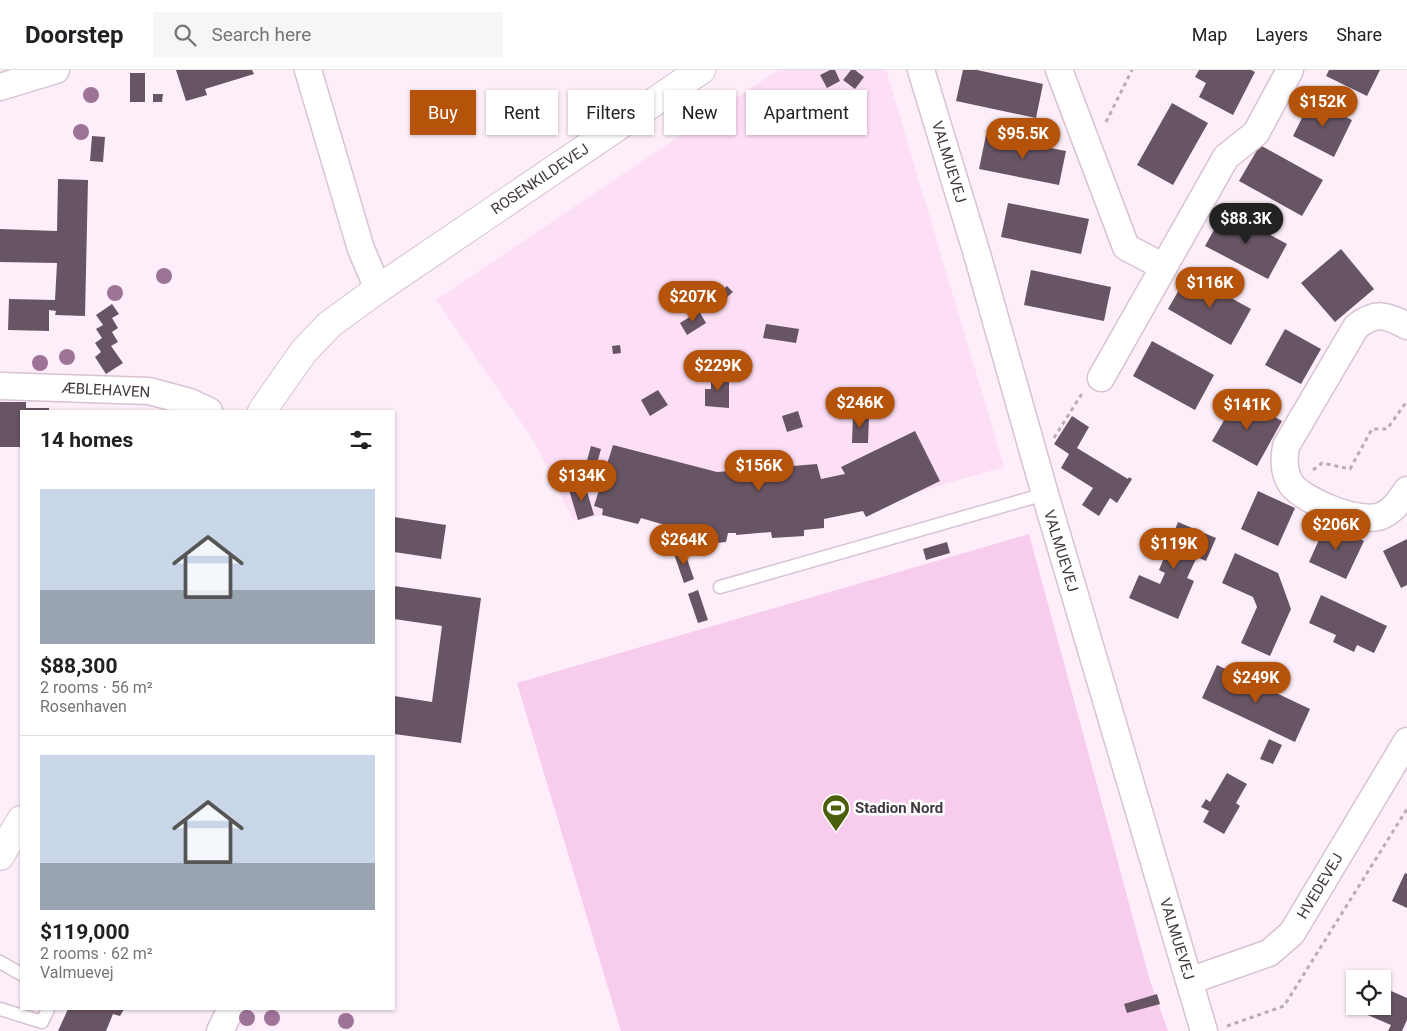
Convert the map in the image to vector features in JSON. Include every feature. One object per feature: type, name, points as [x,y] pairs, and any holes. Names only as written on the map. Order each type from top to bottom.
[{"type":"street","points":[[0,87],[56,70]]},
{"type":"street","points":[[308,70],[361,249],[378,289]]},
{"type":"street","name":"ROSENKILDEVEJ","points":[[263,410],[304,351],[330,324],[378,289],[701,70]]},
{"type":"street","name":"VALMUEVEJ","points":[[921,70],[977,254],[1032,452],[1204,1031]]},
{"type":"street","points":[[1059,70],[1126,247],[1164,267]]},
{"type":"street","points":[[1100,378],[1226,157],[1256,133],[1290,70]]},
{"type":"street","points":[[1407,326],[1388,316],[1382,316],[1365,320],[1356,327],[1286,446],[1283,464],[1292,486],[1304,496],[1352,516],[1365,518],[1382,516],[1398,503],[1407,490]]},
{"type":"street","name":"ÆBLEHAVEN","points":[[0,386],[150,391],[190,402],[207,410]]},
{"type":"street","name":"HVEDEVEJ","points":[[1189,981],[1269,953],[1292,933],[1407,741]]},
{"type":"street","points":[[0,856],[20,822]]},
{"type":"street","points":[[220,1031],[230,1010]]},
{"type":"lane","points":[[720,587],[1045,494]]},
{"type":"lane","points":[[0,962],[20,973]]},
{"type":"lane","points":[[0,1009],[42,1022],[48,1010]]},
{"type":"path","points":[[1088,146],[1098,138],[1132,70]]},
{"type":"path","points":[[1032,452],[1055,437],[1092,377],[1100,378]]},
{"type":"path","points":[[1292,486],[1322,464],[1350,469],[1372,429],[1386,429],[1407,401]]},
{"type":"shaded area","points":[[778,70],[886,70],[1004,467],[824,519],[824,528],[804,530],[804,536],[772,538],[771,532],[736,535],[735,533],[728,533],[726,542],[707,544],[687,538],[689,532],[641,519],[638,524],[602,515],[574,521],[534,441],[436,300],[681,135],[736,135],[736,98],[746,92],[746,135],[867,135],[867,90],[748,90]]},
{"type":"shaded area","name":"Stadion Nord","points":[[1029,534],[1150,981],[1168,1031],[621,1031],[517,683]]},
{"type":"building","points":[[176,70],[252,70],[254,74],[205,89],[207,95],[186,101]]},
{"type":"building","points":[[830,70],[835,70],[840,81],[827,88],[820,75]]},
{"type":"building","points":[[851,70],[855,70],[864,77],[855,89],[843,80]]},
{"type":"building","points":[[963,70],[977,70],[1043,84],[1036,118],[956,101]]},
{"type":"building","points":[[1199,70],[1251,70],[1255,72],[1233,115],[1199,97],[1206,83],[1195,77]]},
{"type":"building","points":[[1329,70],[1380,70],[1367,96],[1326,76]]},
{"type":"building","points":[[130,73],[145,73],[145,102],[130,102]]},
{"type":"building","points":[[153,94],[163,94],[162,102],[153,102]]},
{"type":"building","points":[[1311,100],[1352,120],[1334,157],[1293,136]]},
{"type":"building","points":[[1172,103],[1208,123],[1173,185],[1137,165]]},
{"type":"building","points":[[986,135],[1066,151],[1059,185],[979,169]]},
{"type":"building","points":[[92,136],[105,137],[103,162],[90,161]]},
{"type":"building","points":[[1260,145],[1323,180],[1302,216],[1239,181]]},
{"type":"building","points":[[58,179],[88,180],[85,316],[55,315],[56,311],[49,310],[49,331],[8,330],[9,299],[55,300],[57,263],[0,262],[0,229],[57,231]]},
{"type":"building","points":[[1008,203],[1089,219],[1081,254],[1001,237]]},
{"type":"building","points":[[1225,210],[1287,244],[1268,279],[1205,246]]},
{"type":"building","points":[[1341,249],[1374,289],[1335,322],[1301,283]]},
{"type":"building","points":[[1031,270],[1111,287],[1104,321],[1024,305]]},
{"type":"building","points":[[1188,274],[1251,309],[1231,345],[1168,309]]},
{"type":"building","points":[[727,286],[733,292],[726,298],[720,292]]},
{"type":"building","points":[[112,304],[119,314],[112,318],[118,328],[112,332],[118,342],[111,346],[123,363],[106,374],[95,357],[101,352],[95,343],[102,338],[96,329],[103,325],[96,315]]},
{"type":"building","points":[[699,311],[706,323],[687,335],[680,323]]},
{"type":"building","points":[[766,324],[799,329],[796,343],[763,338]]},
{"type":"building","points":[[1285,329],[1321,349],[1301,384],[1265,365]]},
{"type":"building","points":[[1152,341],[1214,375],[1195,410],[1133,376]]},
{"type":"building","points":[[620,345],[621,353],[613,354],[612,346]]},
{"type":"building","points":[[711,374],[729,374],[729,408],[705,406],[705,389],[711,389]]},
{"type":"building","points":[[658,390],[668,405],[650,416],[641,400]]},
{"type":"building","points":[[1238,396],[1282,421],[1257,466],[1212,441]]},
{"type":"building","points":[[0,402],[26,402],[26,408],[49,408],[49,410],[20,410],[20,447],[0,447]]},
{"type":"building","points":[[798,411],[803,427],[787,432],[782,416]]},
{"type":"building","points":[[853,414],[865,414],[865,418],[869,418],[868,443],[852,443]]},
{"type":"building","points":[[1072,416],[1089,427],[1077,448],[1128,479],[1129,477],[1132,479],[1117,503],[1110,498],[1099,516],[1082,505],[1093,488],[1061,468],[1069,454],[1054,444]]},
{"type":"building","points":[[915,431],[940,481],[866,517],[863,511],[824,519],[824,528],[804,530],[804,536],[772,538],[771,532],[736,535],[736,533],[728,533],[726,542],[707,544],[687,538],[689,532],[641,518],[638,524],[602,515],[603,509],[594,506],[613,445],[717,472],[817,464],[821,479],[845,474],[841,467]]},
{"type":"building","points":[[591,446],[601,449],[593,478],[583,475]]},
{"type":"building","points":[[585,485],[594,515],[578,520],[569,490]]},
{"type":"building","points":[[1258,491],[1295,508],[1278,546],[1241,529]]},
{"type":"building","points":[[395,517],[446,525],[441,559],[395,552]]},
{"type":"building","points":[[1178,522],[1216,538],[1206,561],[1197,557],[1187,578],[1194,581],[1178,619],[1129,598],[1139,575],[1160,584],[1165,573],[1159,570],[1166,553],[1156,549],[1166,528],[1174,532]]},
{"type":"building","points":[[1326,524],[1364,541],[1346,579],[1309,562]]},
{"type":"building","points":[[1407,539],[1407,585],[1401,588],[1383,551]]},
{"type":"building","points":[[947,542],[950,553],[926,560],[923,549]]},
{"type":"building","points":[[684,550],[694,579],[684,583],[674,554]]},
{"type":"building","points":[[1235,553],[1278,573],[1291,609],[1270,656],[1241,643],[1257,607],[1253,597],[1222,583]]},
{"type":"building","points":[[395,586],[481,598],[461,743],[395,734],[395,696],[432,702],[442,626],[395,619]]},
{"type":"building","points":[[698,590],[708,620],[698,623],[688,594]]},
{"type":"building","points":[[1321,595],[1387,626],[1374,653],[1357,645],[1354,652],[1333,642],[1336,635],[1309,623]]},
{"type":"building","points":[[1217,665],[1310,709],[1295,742],[1202,698]]},
{"type":"building","points":[[1269,739],[1282,745],[1273,764],[1260,759]]},
{"type":"building","points":[[1227,773],[1247,784],[1236,803],[1240,806],[1224,834],[1203,822],[1209,811],[1201,807],[1206,799],[1210,802]]},
{"type":"building","points":[[1405,873],[1407,874],[1407,908],[1392,901]]},
{"type":"building","points":[[1391,991],[1407,998],[1407,1020],[1402,1031],[1388,1031],[1391,1025],[1368,1015],[1391,1015]]},
{"type":"building","points":[[1157,994],[1160,1004],[1127,1013],[1124,1004]]},
{"type":"building","points":[[68,1010],[123,1010],[120,1016],[113,1014],[106,1031],[58,1031]]},
{"type":"place","name":"Stadion Nord","points":[[836,832]]}]
